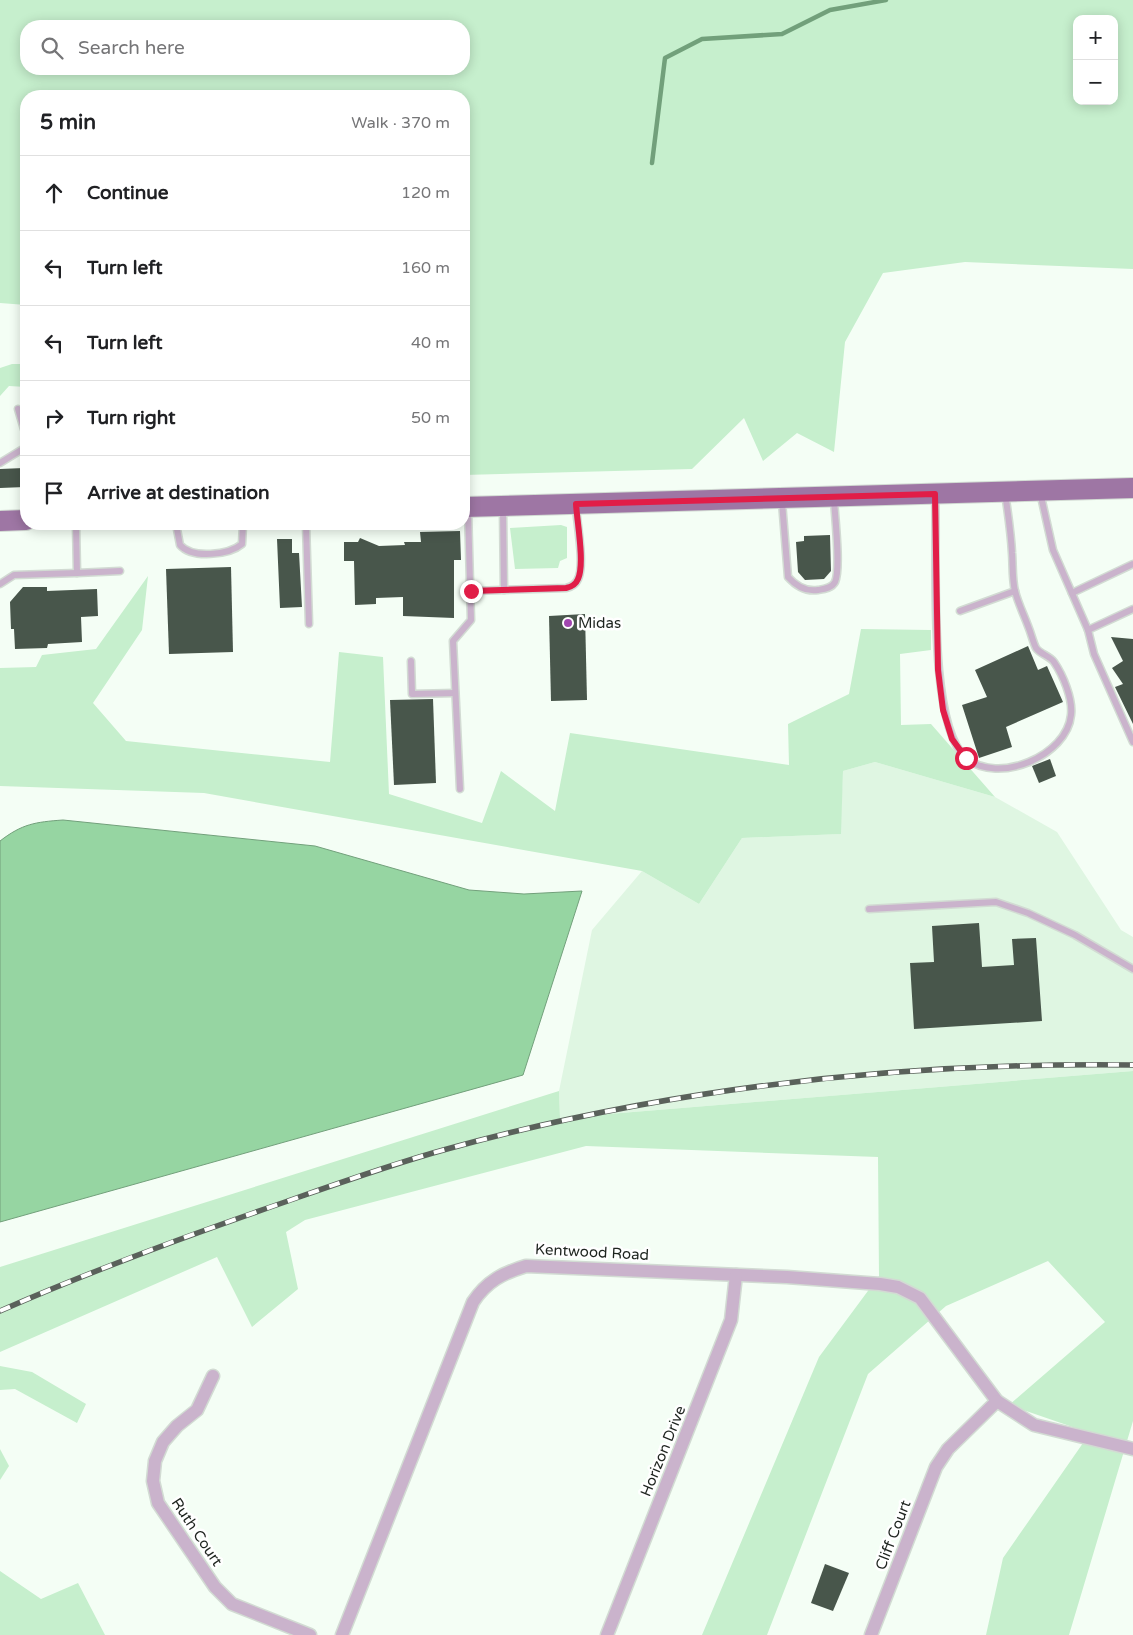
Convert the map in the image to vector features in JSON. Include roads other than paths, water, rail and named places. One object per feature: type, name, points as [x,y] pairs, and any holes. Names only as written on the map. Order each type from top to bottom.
[{"type":"main road","points":[[470,507],[1133,488]]},
{"type":"main road","points":[[0,520],[20,520]]},
{"type":"street","name":"Kentwood Road","points":[[342,1635],[466,1318],[482,1288],[507,1272],[526,1266],[736,1275],[880,1284],[898,1287],[920,1298],[997,1401],[1034,1425],[1133,1449]]},
{"type":"street","name":"Horizon Drive","points":[[607,1635],[731,1320],[736,1275]]},
{"type":"street","name":"Ruth Court","points":[[213,1376],[197,1410],[177,1426],[163,1442],[155,1461],[154,1474],[158,1503],[215,1587],[232,1604],[310,1635]]},
{"type":"street","name":"Cliff Court","points":[[871,1635],[936,1467],[948,1449],[997,1401]]},
{"type":"lane","points":[[18,409],[20,416]]},
{"type":"lane","points":[[0,463],[20,451]]},
{"type":"lane","points":[[1040,491],[1053,550],[1088,630],[1094,654],[1133,742]]},
{"type":"lane","points":[[935,494],[938,670],[943,710],[952,739],[966,758],[980,765],[995,768],[1010,767],[1038,757],[1055,746],[1068,730],[1072,715],[1071,700],[1053,661],[1037,649],[1015,591],[1005,492]]},
{"type":"lane","points":[[782,498],[785,568],[788,577],[799,587],[812,591],[829,588],[835,581],[837,565],[834,496]]},
{"type":"lane","points":[[471,591],[566,588],[577,582],[580,564],[576,504]]},
{"type":"lane","points":[[503,506],[504,590]]},
{"type":"lane","points":[[76,530],[77,572]]},
{"type":"lane","points":[[177,530],[180,545],[191,553],[230,552],[242,544],[243,530]]},
{"type":"lane","points":[[306,530],[309,624]]},
{"type":"lane","points":[[460,789],[453,641],[471,620],[467,530]]},
{"type":"lane","points":[[1072,593],[1133,564]]},
{"type":"lane","points":[[0,584],[14,575],[120,572]]},
{"type":"lane","points":[[960,611],[1015,591]]},
{"type":"lane","points":[[1088,630],[1133,610]]},
{"type":"lane","points":[[411,661],[412,694],[456,693]]},
{"type":"lane","points":[[869,909],[996,902],[1028,913],[1075,935],[1133,969]]},
{"type":"waterway","points":[[652,163],[665,58],[702,39],[782,34],[830,10],[886,0]]},
{"type":"railway","points":[[0,1311],[70,1281],[141,1254],[345,1181],[447,1149],[531,1128],[701,1095],[787,1083],[873,1074],[960,1068],[1133,1065]]},
{"type":"place","name":"Midas","points":[[568,623]]}]
